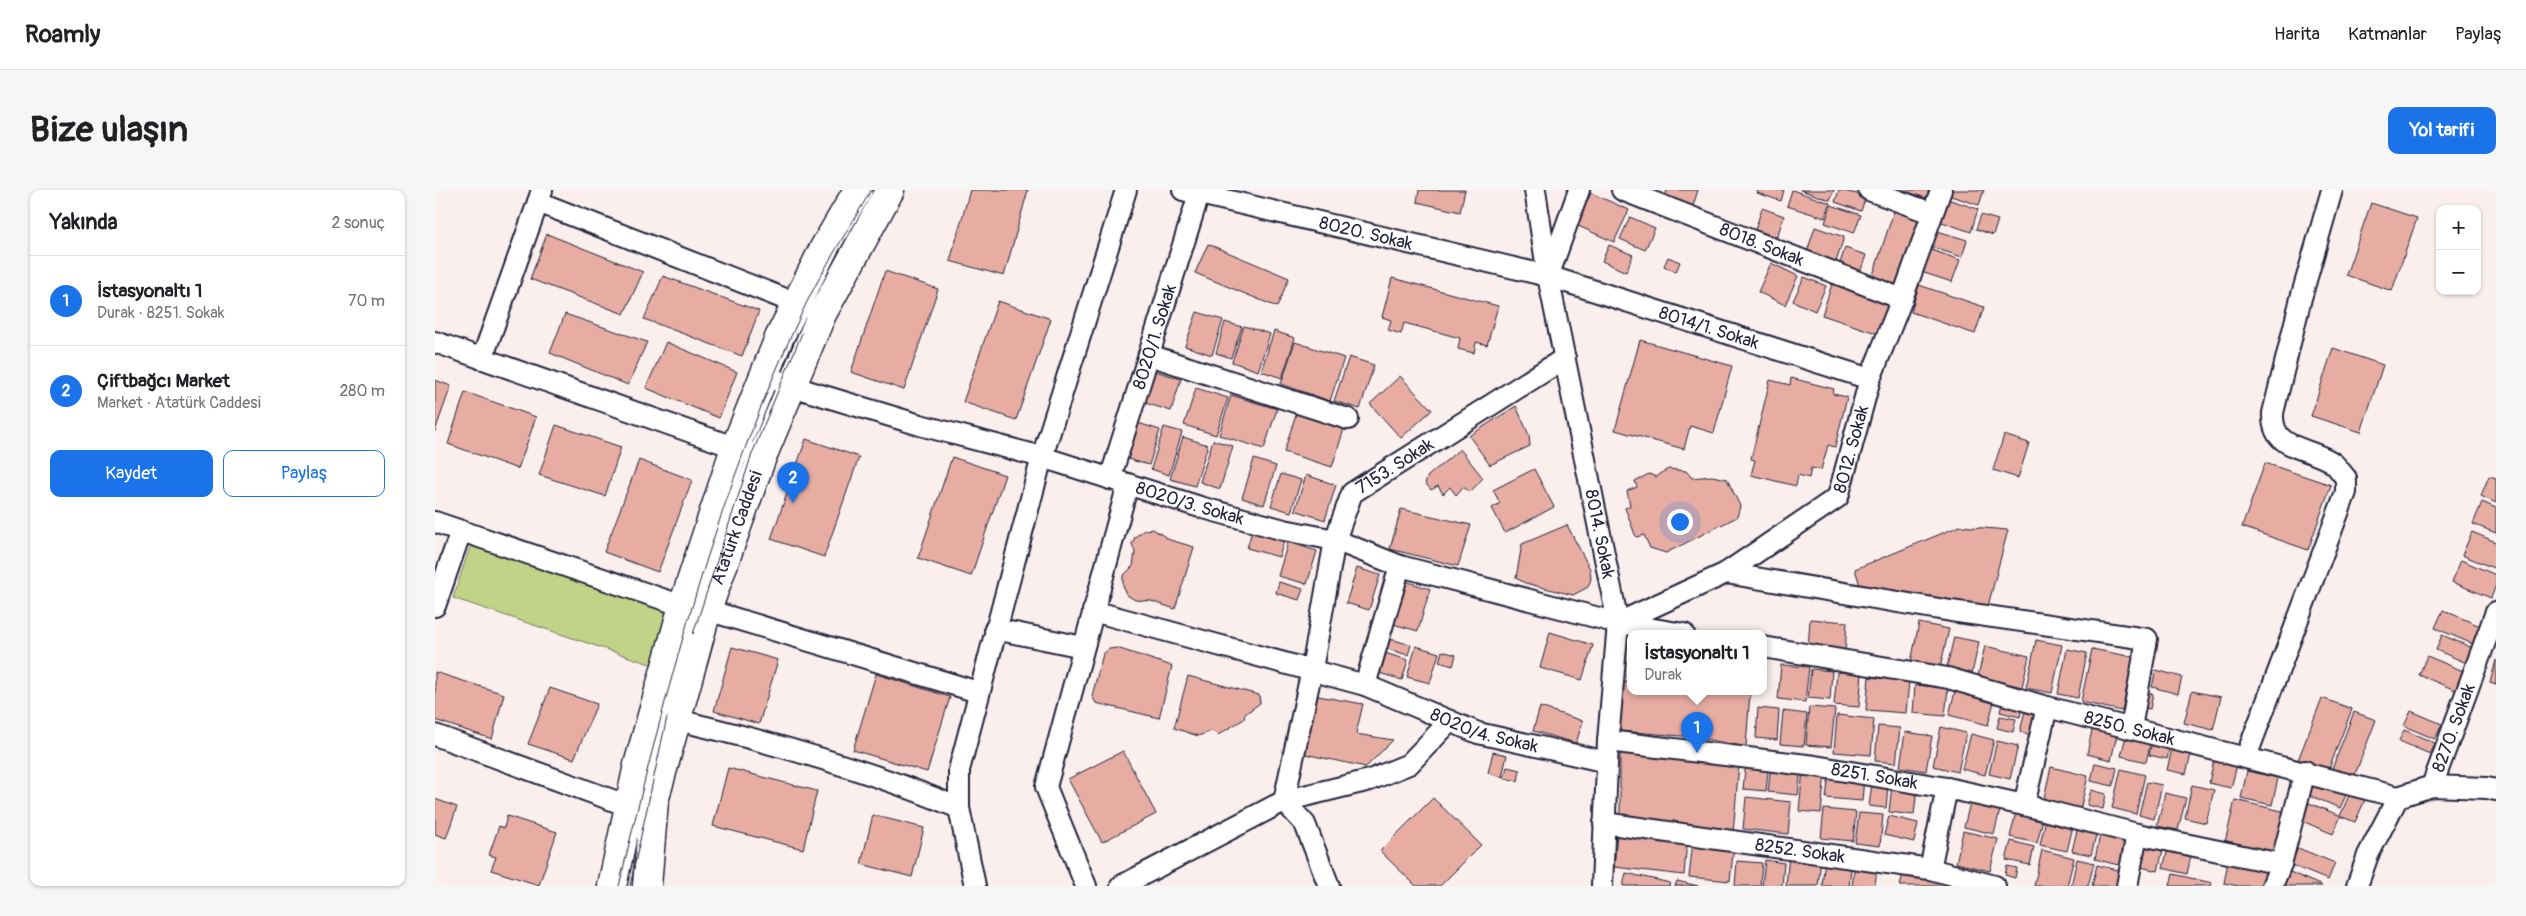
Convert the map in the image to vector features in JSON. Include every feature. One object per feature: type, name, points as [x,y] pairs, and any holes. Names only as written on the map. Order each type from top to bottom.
[{"type":"street","name":"Atatürk Caddesi","points":[[647,886],[638,765],[665,717],[695,608],[735,448],[763,375],[796,303],[824,248],[858,190]]},
{"type":"street","name":"Atatürk Caddesi","points":[[695,608],[762,457],[822,314],[890,190]]},
{"type":"street","points":[[975,886],[959,808],[959,770],[1042,458],[1127,190]]},
{"type":"street","name":"8014. Sokak","points":[[1535,190],[1548,276],[1618,623],[1608,741],[1602,886]]},
{"type":"street","points":[[1548,276],[1579,190]]},
{"type":"street","name":"8018. Sokak","points":[[1622,190],[1902,299]]},
{"type":"street","points":[[1869,190],[1931,213]]},
{"type":"street","name":"8012. Sokak","points":[[1618,623],[1726,573],[1838,497],[1870,379],[1902,299],[1931,213],[1941,190]]},
{"type":"street","points":[[2246,757],[2346,492],[2346,478],[2334,463],[2286,442],[2278,436],[2273,426],[2273,413],[2301,298],[2332,190]]},
{"type":"street","name":"8020. Sokak","points":[[1191,192],[1548,276]]},
{"type":"street","name":"8020/1. Sokak","points":[[1086,886],[1046,787],[1093,611],[1119,481],[1191,192]]},
{"type":"street","points":[[482,359],[540,196],[822,314]]},
{"type":"street","name":"8014/1. Sokak","points":[[1548,276],[1870,379]]},
{"type":"street","points":[[435,342],[762,457]]},
{"type":"street","points":[[1149,356],[1348,419]]},
{"type":"street","name":"7153. Sokak","points":[[1284,801],[1313,669],[1335,540],[1352,493],[1565,358]]},
{"type":"street","name":"8020/3. Sokak","points":[[763,375],[791,386],[920,425],[1042,458],[1284,530],[1335,540],[1400,566],[1618,623]]},
{"type":"street","points":[[435,522],[695,608],[979,692]]},
{"type":"street","points":[[435,606],[461,531]]},
{"type":"street","points":[[1365,685],[1400,566]]},
{"type":"street","points":[[1726,573],[1951,611],[2147,639],[2131,728]]},
{"type":"street","name":"8020/4. Sokak","points":[[1093,611],[1313,669],[1365,685],[1478,733],[1607,762]]},
{"type":"street","name":"8270. Sokak","points":[[2432,786],[2496,612]]},
{"type":"street","points":[[1618,623],[1661,630]]},
{"type":"street","points":[[995,629],[1083,647]]},
{"type":"street","name":"8250. Sokak","points":[[1767,648],[1948,678],[2047,707],[2399,796]]},
{"type":"street","points":[[2024,805],[2047,707]]},
{"type":"street","points":[[665,717],[803,752],[901,784],[959,808]]},
{"type":"street","points":[[1121,886],[1284,801],[1370,780],[1409,764],[1450,721]]},
{"type":"street","points":[[435,735],[640,810]]},
{"type":"street","name":"8251. Sokak","points":[[1608,741],[1815,766],[1947,788],[2024,805],[2137,834],[2281,864]]},
{"type":"street","points":[[2272,886],[2281,864],[2305,771]]},
{"type":"street","points":[[2357,886],[2368,855],[2399,796],[2432,786],[2496,790]]},
{"type":"street","points":[[1930,869],[1947,788]]},
{"type":"street","points":[[1284,801],[1305,824],[1329,886]]},
{"type":"street","name":"Atatürk Caddesi","points":[[612,886],[640,810]]},
{"type":"street","name":"8252. Sokak","points":[[1604,823],[1930,869],[1995,886]]},
{"type":"street","points":[[2127,886],[2137,834]]},
{"type":"green space","points":[[471,544],[671,611],[653,665],[453,598]]},
{"type":"building","points":[[970,190],[1028,190],[1004,276],[950,261]]},
{"type":"building","points":[[1419,190],[1465,190],[1460,212],[1417,202]]},
{"type":"building","points":[[1667,190],[1698,190],[1693,206],[1665,197]]},
{"type":"building","points":[[1758,190],[1784,190],[1781,201],[1757,193]]},
{"type":"building","points":[[1792,190],[1830,203],[1825,218],[1787,206]]},
{"type":"building","points":[[1800,190],[1834,190],[1830,200]]},
{"type":"building","points":[[1839,190],[1866,196],[1861,211],[1835,202]]},
{"type":"building","points":[[1902,190],[1932,190],[1929,199]]},
{"type":"building","points":[[1950,190],[1984,190],[1979,205],[1948,195]]},
{"type":"building","points":[[1591,193],[1629,210],[1614,242],[1576,225]]},
{"type":"building","points":[[1947,199],[1978,209],[1971,232],[1939,221]]},
{"type":"building","points":[[2371,203],[2417,218],[2392,291],[2346,275]]},
{"type":"building","points":[[1831,205],[1861,215],[1854,233],[1825,223]]},
{"type":"building","points":[[1896,205],[1927,215],[1902,288],[1872,278]]},
{"type":"building","points":[[1762,208],[1784,216],[1777,237],[1755,230]]},
{"type":"building","points":[[1981,215],[1998,220],[1993,235],[1976,229]]},
{"type":"building","points":[[1630,217],[1655,228],[1645,250],[1620,239]]},
{"type":"building","points":[[1815,227],[1844,237],[1835,265],[1806,255]]},
{"type":"building","points":[[1934,230],[1967,240],[1962,257],[1928,246]]},
{"type":"building","points":[[547,234],[643,272],[624,314],[530,279]]},
{"type":"building","points":[[1208,244],[1289,278],[1277,307],[1195,273]]},
{"type":"building","points":[[1609,245],[1633,255],[1626,272],[1602,261]]},
{"type":"building","points":[[1845,248],[1866,255],[1860,273],[1839,266]]},
{"type":"building","points":[[1929,249],[1960,260],[1952,282],[1921,272]]},
{"type":"building","points":[[1668,257],[1680,262],[1676,272],[1664,266]]},
{"type":"building","points":[[1771,263],[1798,276],[1785,305],[1758,292]]},
{"type":"building","points":[[885,271],[938,289],[904,390],[851,372]]},
{"type":"building","points":[[663,276],[759,311],[742,356],[644,319]]},
{"type":"building","points":[[1804,277],[1826,286],[1815,311],[1793,301]]},
{"type":"building","points":[[1392,278],[1498,306],[1487,345],[1476,342],[1474,353],[1458,349],[1460,338],[1404,323],[1401,334],[1388,330],[1391,320],[1382,317]]},
{"type":"building","points":[[1833,281],[1893,301],[1882,335],[1822,315]]},
{"type":"building","points":[[1919,285],[1984,307],[1975,334],[1911,312]]},
{"type":"building","points":[[998,301],[1051,319],[1016,420],[963,402]]},
{"type":"building","points":[[1197,312],[1223,320],[1212,355],[1185,346]]},
{"type":"building","points":[[565,314],[647,342],[628,385],[550,353]]},
{"type":"building","points":[[1225,322],[1242,327],[1231,358],[1216,353]]},
{"type":"building","points":[[1244,326],[1270,334],[1258,371],[1232,362]]},
{"type":"building","points":[[1274,331],[1295,338],[1282,378],[1261,371]]},
{"type":"building","points":[[1640,340],[1732,366],[1714,433],[1690,426],[1684,449],[1615,430]]},
{"type":"building","points":[[666,342],[737,372],[719,418],[646,388]]},
{"type":"building","points":[[1295,342],[1344,358],[1330,401],[1281,384]]},
{"type":"building","points":[[2333,348],[2383,365],[2361,432],[2311,416]]},
{"type":"building","points":[[1349,357],[1374,365],[1360,409],[1334,401]]},
{"type":"building","points":[[1152,370],[1181,379],[1171,411],[1142,402]]},
{"type":"building","points":[[1400,376],[1432,410],[1401,438],[1370,404]]},
{"type":"building","points":[[1791,378],[1834,389],[1833,394],[1847,397],[1835,447],[1828,445],[1821,470],[1811,468],[1809,478],[1798,475],[1796,486],[1751,475],[1755,460],[1751,459],[1770,380],[1790,385]]},
{"type":"building","points":[[435,380],[451,386],[435,431]]},
{"type":"building","points":[[1196,388],[1228,398],[1216,435],[1184,425]]},
{"type":"building","points":[[465,392],[536,417],[518,469],[448,444]]},
{"type":"building","points":[[1231,395],[1277,409],[1264,449],[1219,435]]},
{"type":"building","points":[[1516,406],[1529,435],[1530,446],[1490,465],[1469,436]]},
{"type":"building","points":[[1296,414],[1344,429],[1332,467],[1284,452]]},
{"type":"building","points":[[1135,422],[1160,430],[1149,465],[1124,458]]},
{"type":"building","points":[[556,425],[621,447],[605,496],[539,475]]},
{"type":"building","points":[[1164,427],[1182,432],[1169,475],[1151,469]]},
{"type":"building","points":[[2004,435],[2029,443],[2018,478],[1993,470]]},
{"type":"building","points":[[1183,437],[1208,445],[1195,486],[1170,479]]},
{"type":"building","points":[[806,439],[859,457],[824,557],[771,539]]},
{"type":"building","points":[[1213,440],[1233,446],[1220,489],[1200,482]]},
{"type":"building","points":[[1460,449],[1483,478],[1470,492],[1463,487],[1456,495],[1450,487],[1443,494],[1438,486],[1431,490],[1425,483],[1428,476]]},
{"type":"building","points":[[952,457],[1005,475],[971,576],[918,558]]},
{"type":"building","points":[[1254,459],[1276,466],[1264,505],[1242,498]]},
{"type":"building","points":[[639,460],[692,480],[658,572],[604,552]]},
{"type":"building","points":[[2265,463],[2331,485],[2308,550],[2242,527]]},
{"type":"building","points":[[1534,469],[1554,507],[1505,533],[1492,508],[1500,503],[1493,490]]},
{"type":"building","points":[[1668,469],[1686,471],[1692,478],[1712,476],[1727,479],[1740,506],[1737,517],[1666,553],[1650,548],[1644,535],[1636,537],[1625,508],[1630,506],[1627,491],[1637,487],[1635,481],[1649,474],[1656,477]]},
{"type":"building","points":[[1281,474],[1301,480],[1291,512],[1271,506]]},
{"type":"building","points":[[1306,475],[1336,485],[1325,520],[1295,510]]},
{"type":"building","points":[[2489,476],[2496,478],[2496,503],[2481,496]]},
{"type":"building","points":[[2482,502],[2496,508],[2496,533],[2473,524]]},
{"type":"building","points":[[1401,509],[1471,525],[1458,566],[1390,549]]},
{"type":"building","points":[[1567,525],[1590,569],[1591,579],[1588,587],[1573,595],[1525,583],[1516,578],[1522,544]]},
{"type":"building","points":[[1960,526],[2008,530],[1988,606],[1861,589],[1855,569]]},
{"type":"building","points":[[1253,528],[1285,538],[1279,557],[1247,548]]},
{"type":"building","points":[[1153,529],[1170,540],[1194,547],[1175,609],[1151,601],[1135,600],[1127,595],[1123,586],[1123,576],[1133,566],[1135,552],[1132,544],[1135,537],[1144,530]]},
{"type":"building","points":[[2472,532],[2496,542],[2496,569],[2462,555]]},
{"type":"building","points":[[1288,542],[1317,551],[1307,584],[1278,576]]},
{"type":"building","points":[[2461,560],[2496,575],[2496,585],[2491,598],[2452,582]]},
{"type":"building","points":[[1357,568],[1380,575],[1369,610],[1346,603]]},
{"type":"building","points":[[1405,581],[1430,589],[1418,631],[1393,624]]},
{"type":"building","points":[[1279,582],[1303,589],[1299,600],[1276,593]]},
{"type":"building","points":[[2443,610],[2480,626],[2473,644],[2435,628]]},
{"type":"building","points":[[1810,619],[1847,622],[1845,652],[1808,649]]},
{"type":"building","points":[[1919,623],[1949,629],[1940,668],[1911,662]]},
{"type":"building","points":[[1550,632],[1593,645],[1582,680],[1540,668]]},
{"type":"building","points":[[2442,635],[2475,649],[2469,664],[2436,650]]},
{"type":"building","points":[[1954,637],[1979,642],[1972,673],[1947,667]]},
{"type":"building","points":[[1387,638],[1411,645],[1408,655],[1384,648]]},
{"type":"building","points":[[2036,640],[2062,645],[2052,693],[2026,688]]},
{"type":"building","points":[[1416,646],[1439,653],[1430,683],[1407,677]]},
{"type":"building","points":[[1985,646],[2029,656],[2022,687],[1978,676]]},
{"type":"building","points":[[732,647],[778,660],[759,724],[714,711]]},
{"type":"building","points":[[1117,648],[1172,666],[1159,718],[1096,703],[1092,696],[1103,654],[1109,649]]},
{"type":"building","points":[[2067,649],[2087,653],[2078,698],[2058,694]]},
{"type":"building","points":[[2092,649],[2133,657],[2122,711],[2081,702]]},
{"type":"building","points":[[1442,651],[1456,655],[1453,666],[1439,662]]},
{"type":"building","points":[[1381,652],[1408,660],[1402,680],[1376,672]]},
{"type":"building","points":[[2427,656],[2468,673],[2460,692],[2419,675]]},
{"type":"building","points":[[2496,660],[2496,685],[2490,683]]},
{"type":"building","points":[[1781,665],[1809,667],[1805,702],[1778,699]]},
{"type":"building","points":[[1811,669],[1832,671],[1830,700],[1808,698]]},
{"type":"building","points":[[2156,670],[2182,677],[2178,694],[2152,687]]},
{"type":"building","points":[[435,672],[504,694],[492,739],[435,720]]},
{"type":"building","points":[[1837,672],[1862,674],[1859,707],[1834,705]]},
{"type":"building","points":[[876,674],[950,697],[927,772],[853,750]]},
{"type":"building","points":[[1188,676],[1259,695],[1260,703],[1245,714],[1244,719],[1218,735],[1212,731],[1198,736],[1174,728]]},
{"type":"building","points":[[1869,677],[1909,681],[1906,713],[1866,710]]},
{"type":"building","points":[[1627,680],[1627,695],[1750,695],[1746,747],[1695,737],[1620,731],[1622,687]]},
{"type":"building","points":[[1915,685],[1948,688],[1945,716],[1913,713]]},
{"type":"building","points":[[1956,687],[1995,698],[1988,725],[1949,715]]},
{"type":"building","points":[[550,688],[597,704],[574,759],[528,744]]},
{"type":"building","points":[[2141,691],[2153,694],[2150,709],[2137,706]]},
{"type":"building","points":[[2192,691],[2221,697],[2213,730],[2184,723]]},
{"type":"building","points":[[1318,696],[1363,704],[1356,734],[1393,740],[1366,767],[1300,753]]},
{"type":"building","points":[[2322,698],[2352,709],[2328,771],[2298,760]]},
{"type":"building","points":[[2003,700],[2022,705],[2020,717],[2000,712]]},
{"type":"building","points":[[2026,706],[2041,710],[2035,736],[2020,732]]},
{"type":"building","points":[[1540,707],[1583,721],[1576,743],[1533,731]]},
{"type":"building","points":[[1809,707],[1835,709],[1831,747],[1806,745]]},
{"type":"building","points":[[1758,708],[1779,710],[1777,740],[1756,738]]},
{"type":"building","points":[[1783,711],[1807,714],[1804,746],[1780,744]]},
{"type":"building","points":[[2411,711],[2442,724],[2435,739],[2404,726]]},
{"type":"building","points":[[2354,712],[2376,720],[2354,777],[2332,769]]},
{"type":"building","points":[[1837,715],[1874,719],[1871,755],[1834,752]]},
{"type":"building","points":[[2000,716],[2016,719],[2013,732],[1997,728]]},
{"type":"building","points":[[1878,726],[1900,728],[1896,763],[1875,761]]},
{"type":"building","points":[[1941,727],[1966,733],[1958,772],[1933,766]]},
{"type":"building","points":[[2092,730],[2117,735],[2111,760],[2087,754]]},
{"type":"building","points":[[2404,730],[2435,743],[2430,754],[2399,741]]},
{"type":"building","points":[[1905,732],[1932,736],[1926,771],[1900,767]]},
{"type":"building","points":[[1971,734],[1994,740],[1985,775],[1962,769]]},
{"type":"building","points":[[2126,736],[2151,741],[2146,762],[2121,756]]},
{"type":"building","points":[[2153,739],[2171,743],[2167,759],[2149,755]]},
{"type":"building","points":[[1997,741],[2018,746],[2010,779],[1989,774]]},
{"type":"building","points":[[2173,745],[2192,750],[2186,774],[2167,770]]},
{"type":"building","points":[[1123,751],[1156,814],[1102,842],[1068,779]]},
{"type":"building","points":[[1493,752],[1507,755],[1502,777],[1488,773]]},
{"type":"building","points":[[1620,752],[1739,764],[1733,833],[1620,816]]},
{"type":"building","points":[[1746,760],[1769,762],[1766,791],[1743,789]]},
{"type":"building","points":[[2214,760],[2237,765],[2231,788],[2209,783]]},
{"type":"building","points":[[2095,763],[2117,768],[2113,786],[2091,781]]},
{"type":"building","points":[[1771,765],[1801,768],[1798,795],[1768,792]]},
{"type":"building","points":[[1507,767],[1520,770],[1518,781],[1504,778]]},
{"type":"building","points":[[2051,767],[2088,776],[2080,810],[2043,802]]},
{"type":"building","points":[[728,768],[817,791],[803,849],[713,826]]},
{"type":"building","points":[[2121,769],[2145,775],[2136,814],[2112,808]]},
{"type":"building","points":[[1803,770],[1825,772],[1821,813],[1799,811]]},
{"type":"building","points":[[2247,771],[2278,778],[2272,805],[2241,798]]},
{"type":"building","points":[[1829,774],[1864,778],[1862,801],[1826,798]]},
{"type":"building","points":[[2311,780],[2346,795],[2340,808],[2306,794]]},
{"type":"building","points":[[2147,782],[2162,785],[2154,819],[2139,815]]},
{"type":"building","points":[[1872,783],[1888,785],[1886,808],[1869,806]]},
{"type":"building","points":[[1892,785],[1917,788],[1914,815],[1889,812]]},
{"type":"building","points":[[2192,785],[2214,790],[2206,823],[2185,818]]},
{"type":"building","points":[[2091,790],[2106,794],[2103,809],[2087,805]]},
{"type":"building","points":[[2165,793],[2186,798],[2178,830],[2157,826]]},
{"type":"building","points":[[2350,793],[2365,800],[2355,822],[2340,816]]},
{"type":"building","points":[[1746,797],[1791,802],[1788,834],[1743,829]]},
{"type":"building","points":[[1433,798],[1481,845],[1440,886],[1416,886],[1380,851]]},
{"type":"building","points":[[435,799],[457,807],[446,838],[435,834]]},
{"type":"building","points":[[1971,799],[2001,806],[1994,834],[1964,827]]},
{"type":"building","points":[[2235,800],[2286,812],[2276,854],[2225,842]]},
{"type":"building","points":[[2309,803],[2341,816],[2333,834],[2302,821]]},
{"type":"building","points":[[1824,809],[1856,812],[1853,841],[1821,838]]},
{"type":"building","points":[[2016,812],[2043,819],[2037,843],[2010,837]]},
{"type":"building","points":[[1859,813],[1883,815],[1880,846],[1855,843]]},
{"type":"building","points":[[873,815],[924,828],[912,877],[861,864]]},
{"type":"building","points":[[507,816],[557,832],[539,885],[491,870],[496,857],[489,855],[499,826],[504,828]]},
{"type":"building","points":[[1889,816],[1918,823],[1914,842],[1884,835]]},
{"type":"building","points":[[2046,819],[2073,826],[2067,851],[2040,845]]},
{"type":"building","points":[[2078,826],[2097,831],[2091,855],[2072,851]]},
{"type":"building","points":[[2101,830],[2129,837],[2122,866],[2095,859]]},
{"type":"building","points":[[1963,831],[1998,839],[1990,871],[1956,863]]},
{"type":"building","points":[[1617,833],[1687,840],[1684,875],[1614,867]]},
{"type":"building","points":[[1693,841],[1734,845],[1730,881],[1689,877]]},
{"type":"building","points":[[2011,841],[2034,847],[2030,865],[2006,860]]},
{"type":"building","points":[[2147,842],[2164,845],[2158,871],[2141,867]]},
{"type":"building","points":[[2169,845],[2192,851],[2187,874],[2163,868]]},
{"type":"building","points":[[2298,848],[2335,863],[2328,880],[2291,865]]},
{"type":"building","points":[[2042,850],[2074,858],[2067,886],[2034,886]]},
{"type":"building","points":[[1789,855],[1821,859],[1818,886],[1786,886]]},
{"type":"building","points":[[2229,857],[2267,866],[2262,886],[2238,886],[2224,883]]},
{"type":"building","points":[[1825,859],[1852,861],[1849,886],[1822,886]]},
{"type":"building","points":[[2077,859],[2094,863],[2088,886],[2071,886]]},
{"type":"building","points":[[1765,860],[1784,863],[1782,886],[1762,886]]},
{"type":"building","points":[[1737,861],[1762,863],[1760,886],[1735,886]]},
{"type":"building","points":[[1855,864],[1877,867],[1875,886],[1852,886]]},
{"type":"building","points":[[2097,865],[2126,872],[2123,886],[2092,886]]},
{"type":"building","points":[[2007,866],[2017,868],[2015,878],[2005,875]]},
{"type":"building","points":[[2290,872],[2322,886],[2284,886]]},
{"type":"building","points":[[1626,873],[1670,883],[1669,886],[1623,886]]},
{"type":"building","points":[[1903,873],[1955,886],[1900,886]]},
{"type":"building","points":[[2173,874],[2212,883],[2211,886],[2170,886]]},
{"type":"building","points":[[1677,881],[1698,886],[1675,886]]},
{"type":"tram line","points":[[619,886],[675,665],[720,519],[745,448],[773,377],[811,293],[871,190]]},
{"type":"tram line","points":[[693,634],[752,454],[802,333]]},
{"type":"tram line","points":[[630,886],[667,717]]},
{"type":"place","name":"Çiftbağcı Market","points":[[793,503]]},
{"type":"place","name":"İstasyonaltı 1","points":[[1697,753]]}]
